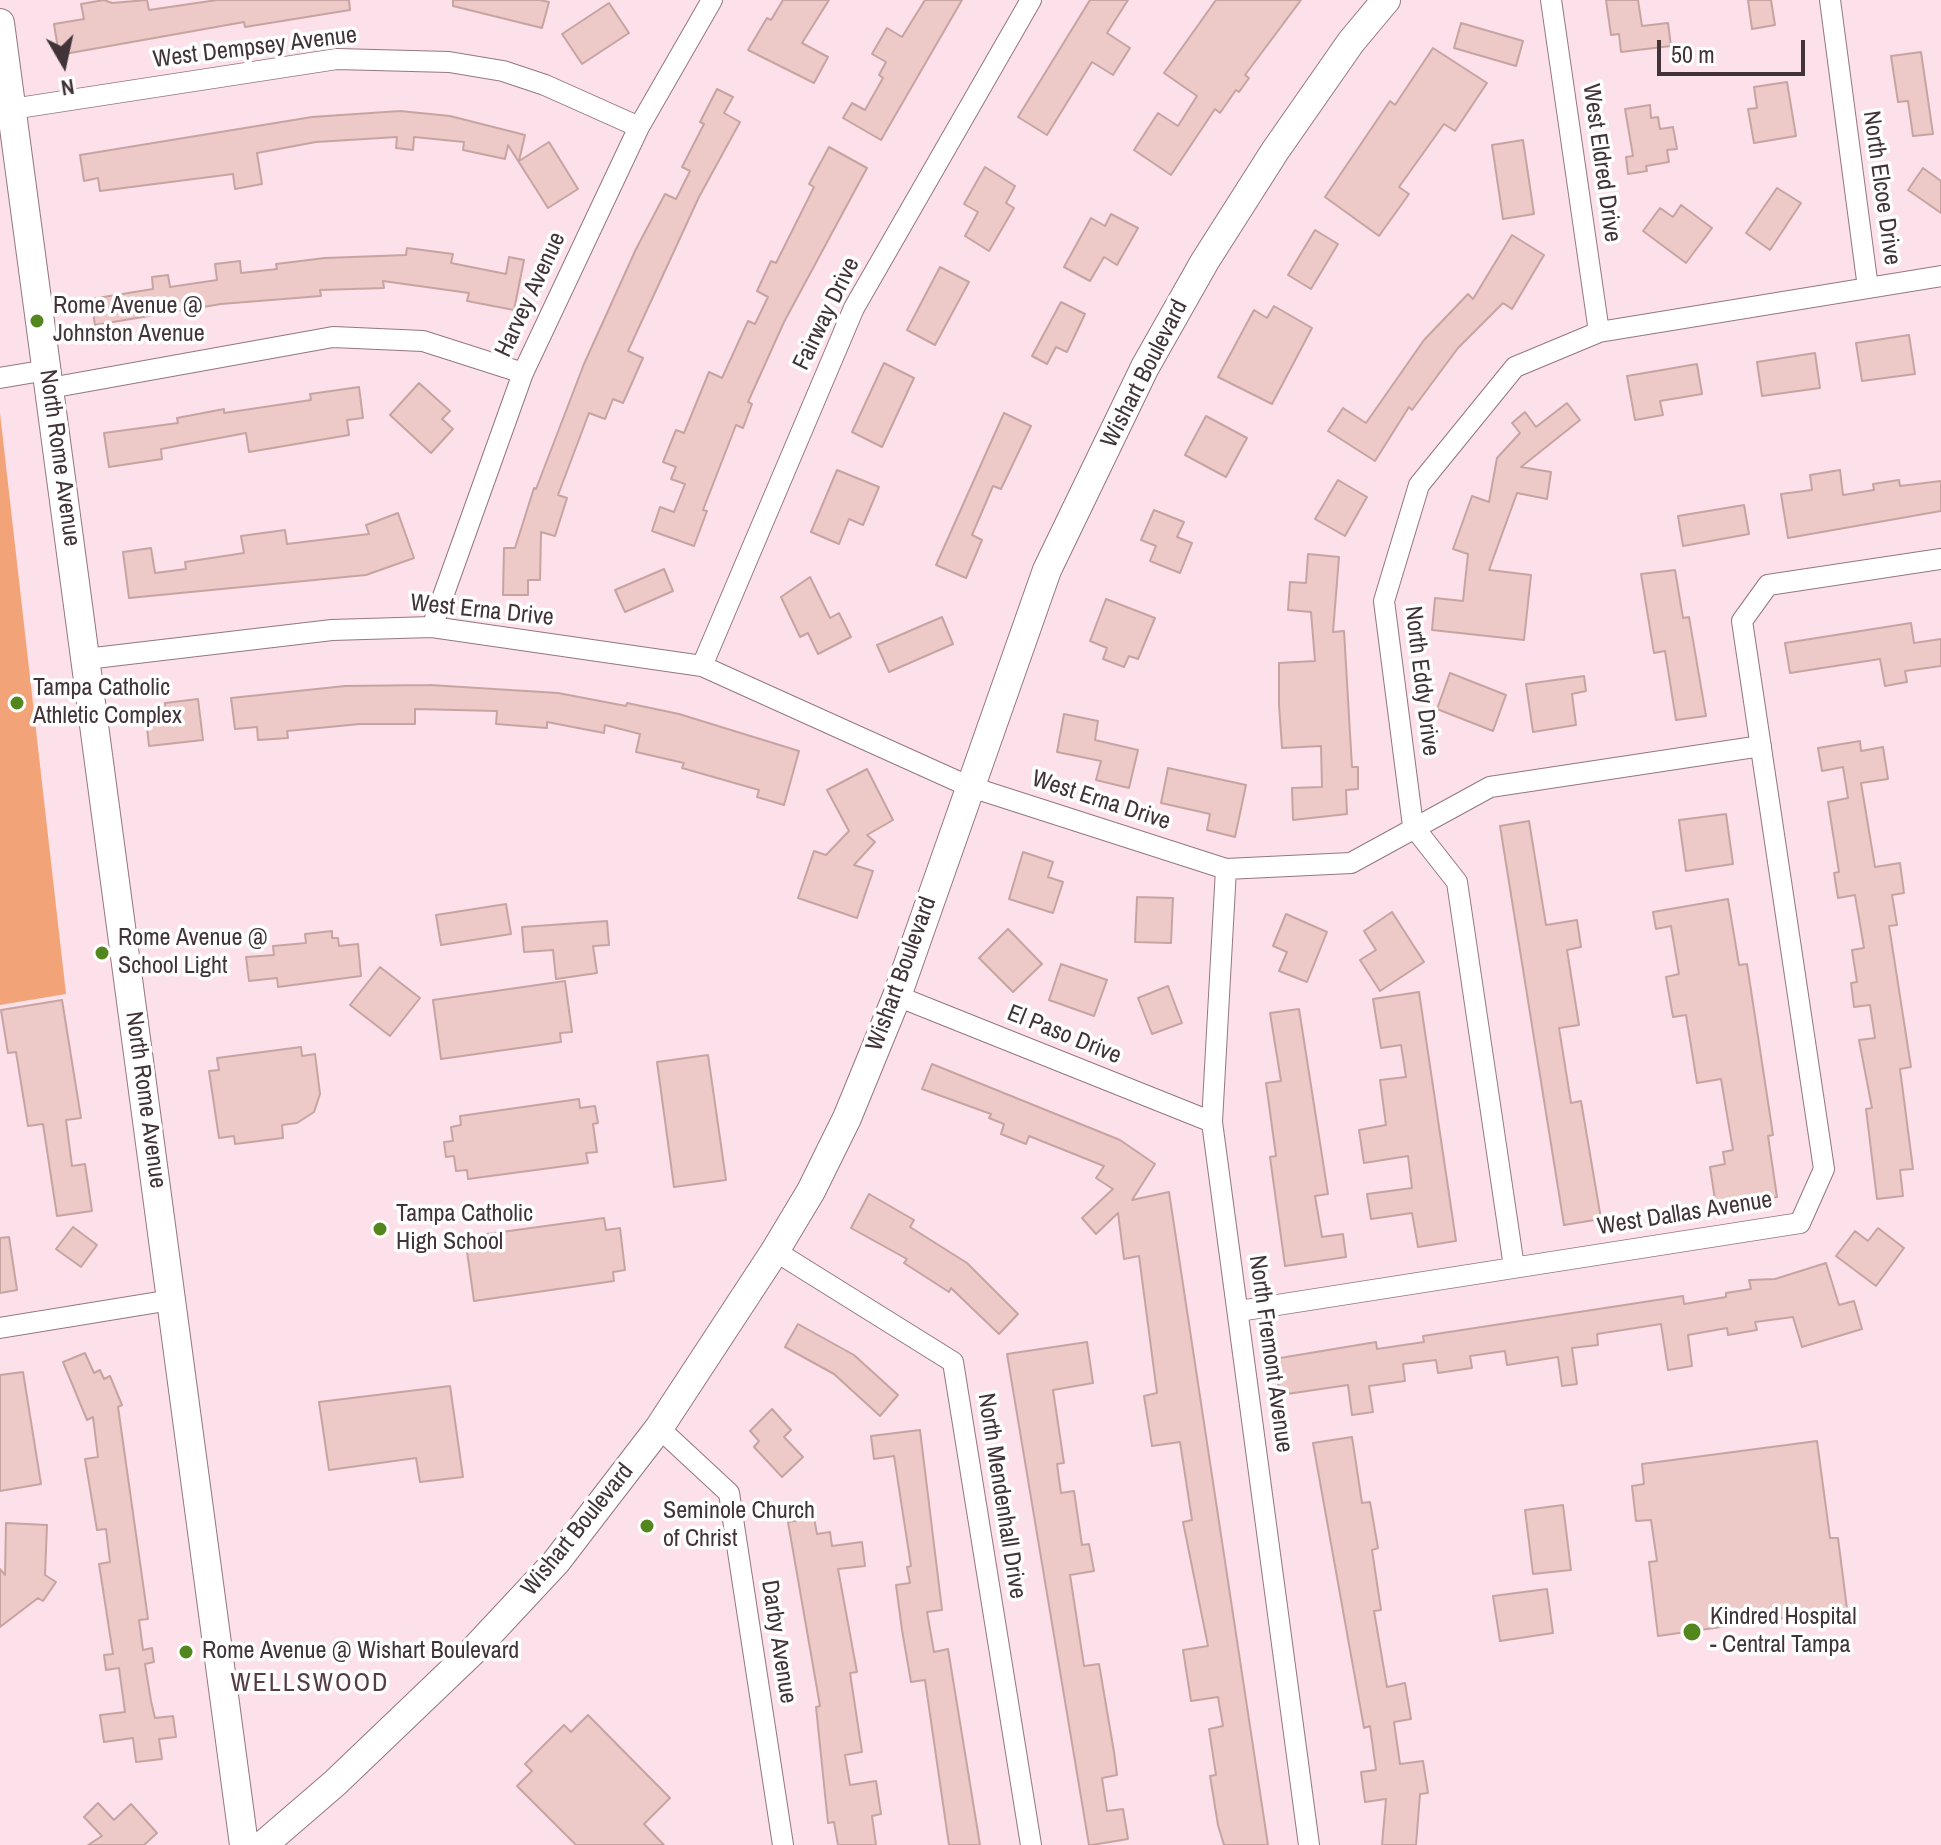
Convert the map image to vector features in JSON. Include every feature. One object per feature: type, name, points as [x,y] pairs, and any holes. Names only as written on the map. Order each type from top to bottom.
[{"type":"street","name":"Harvey Avenue","points":[[432,627],[523,373],[639,127],[712,0]]},
{"type":"street","name":"Fairway Drive","points":[[702,666],[854,308],[1031,0]]},
{"type":"street","name":"Wishart Boulevard","points":[[263,1845],[335,1783],[529,1593],[659,1428],[775,1251],[811,1191],[847,1118],[897,996],[968,786],[1047,570],[1145,367],[1205,261],[1275,151],[1351,42],[1386,0]]},
{"type":"street","name":"West Eldred Drive","points":[[1551,0],[1599,332]]},
{"type":"street","name":"North Elcoe Drive","points":[[1830,0],[1868,288]]},
{"type":"street","name":"North Rome Avenue","points":[[0,23],[244,1845]]},
{"type":"street","name":"West Dempsey Avenue","points":[[12,109],[337,59],[449,62],[503,71],[531,80],[639,127]]},
{"type":"street","name":"North Eddy Drive","points":[[1413,826],[1384,601],[1419,485],[1515,367],[1599,332],[1941,276]]},
{"type":"street","points":[[0,378],[49,379],[333,337],[423,341],[523,373]]},
{"type":"street","points":[[1761,746],[1742,621],[1768,585],[1941,559]]},
{"type":"street","name":"West Erna Drive","points":[[86,659],[332,630],[432,627],[702,666],[968,786],[1226,869],[1351,863],[1413,826],[1490,787],[1761,746]]},
{"type":"street","name":"West Dallas Avenue","points":[[1239,1311],[1800,1223],[1824,1169],[1761,746]]},
{"type":"street","points":[[1413,826],[1457,882],[1514,1267]]},
{"type":"street","name":"North Fremont Avenue","points":[[1226,869],[1212,1122],[1309,1845]]},
{"type":"street","name":"El Paso Drive","points":[[897,996],[1212,1122]]},
{"type":"street","name":"North Mendenhall Drive","points":[[775,1251],[953,1362],[1031,1845]]},
{"type":"street","points":[[0,1328],[171,1300]]},
{"type":"street","name":"Darby Avenue","points":[[659,1428],[729,1493],[783,1845]]},
{"type":"shaded area","name":"Tampa Catholic Athletic Complex","points":[[0,413],[66,994],[0,1005]]},
{"type":"building","points":[[104,0],[112,3],[147,0],[149,10],[217,0],[349,0],[350,10],[245,27],[244,22],[59,55],[54,24],[84,19],[81,4]]},
{"type":"building","points":[[453,0],[549,2],[542,28],[453,6]]},
{"type":"building","points":[[783,0],[829,0],[802,43],[828,57],[814,83],[748,50],[767,18],[771,20]]},
{"type":"building","points":[[925,0],[962,0],[881,140],[843,118],[852,103],[865,110],[883,78],[879,75],[886,62],[872,54],[887,28],[902,37]]},
{"type":"building","points":[[1090,0],[1128,0],[1107,33],[1130,48],[1113,75],[1092,62],[1047,135],[1018,117]]},
{"type":"building","points":[[1216,0],[1301,0],[1245,75],[1249,78],[1239,92],[1236,90],[1220,113],[1215,109],[1171,175],[1134,150],[1158,113],[1178,126],[1197,96],[1164,73]]},
{"type":"building","points":[[1606,0],[1638,0],[1642,26],[1668,23],[1671,46],[1621,52],[1619,34],[1611,35]]},
{"type":"building","points":[[1748,0],[1771,0],[1775,25],[1752,29]]},
{"type":"building","points":[[609,3],[629,33],[582,64],[562,34]]},
{"type":"building","points":[[1461,23],[1523,41],[1516,66],[1454,48]]},
{"type":"building","points":[[1433,48],[1487,83],[1455,131],[1444,124],[1399,187],[1409,194],[1379,236],[1325,197],[1390,101],[1395,105]]},
{"type":"building","points":[[1921,52],[1933,134],[1913,136],[1908,101],[1898,102],[1891,56]]},
{"type":"building","points":[[1787,82],[1796,136],[1754,143],[1748,109],[1757,108],[1754,87]]},
{"type":"building","points":[[717,89],[733,97],[724,113],[740,122],[699,197],[628,351],[643,358],[623,403],[613,399],[605,419],[589,413],[558,495],[567,498],[555,536],[541,532],[540,580],[528,580],[528,595],[503,595],[504,548],[515,548],[534,488],[584,364],[636,249],[665,194],[676,199],[690,171],[682,167],[704,124],[700,122]]},
{"type":"building","points":[[1650,105],[1651,118],[1658,117],[1660,129],[1673,127],[1677,149],[1667,150],[1669,162],[1646,166],[1647,171],[1628,174],[1626,157],[1633,156],[1625,109]]},
{"type":"building","points":[[400,111],[450,116],[525,135],[519,161],[549,142],[578,189],[548,208],[508,145],[505,159],[463,150],[464,142],[414,137],[413,150],[396,148],[397,137],[316,142],[257,153],[262,184],[235,189],[233,174],[100,191],[98,178],[84,181],[80,155],[312,117]]},
{"type":"building","points":[[1523,140],[1534,214],[1503,219],[1492,145]]},
{"type":"building","points":[[829,147],[867,168],[784,322],[748,402],[752,404],[743,428],[736,425],[703,510],[707,511],[694,546],[652,531],[660,507],[674,512],[685,484],[671,479],[676,467],[663,462],[676,430],[684,433],[709,372],[722,378],[748,321],[755,324],[768,297],[757,291],[771,261],[776,263],[814,187],[809,184]]},
{"type":"building","points":[[985,167],[1015,186],[1006,203],[1014,208],[989,251],[965,236],[978,212],[964,204]]},
{"type":"building","points":[[1923,168],[1941,181],[1941,213],[1908,190]]},
{"type":"building","points":[[1777,188],[1801,203],[1770,250],[1746,233]]},
{"type":"building","points":[[1681,205],[1712,228],[1686,263],[1643,231],[1660,208],[1673,217]]},
{"type":"building","points":[[1111,214],[1138,228],[1117,265],[1104,257],[1090,281],[1064,267],[1091,218],[1105,226]]},
{"type":"building","points":[[1315,230],[1338,244],[1311,289],[1288,275]]},
{"type":"building","points":[[1512,235],[1544,255],[1512,309],[1503,303],[1458,348],[1412,410],[1409,407],[1375,461],[1328,431],[1343,408],[1366,423],[1424,340],[1468,294],[1473,299]]},
{"type":"building","points":[[407,248],[453,254],[451,263],[506,274],[509,257],[524,260],[514,310],[467,301],[469,293],[383,281],[384,288],[320,290],[321,296],[221,304],[95,325],[91,299],[153,289],[152,277],[168,275],[170,287],[217,280],[215,264],[240,261],[241,273],[277,269],[276,264],[325,258],[406,255]]},
{"type":"building","points":[[940,267],[969,282],[935,345],[907,330]]},
{"type":"building","points":[[1061,302],[1085,314],[1067,352],[1056,347],[1047,364],[1032,356]]},
{"type":"building","points":[[1274,306],[1312,328],[1272,404],[1218,377],[1254,310],[1267,318]]},
{"type":"building","points":[[1909,335],[1915,374],[1862,381],[1856,343]]},
{"type":"building","points":[[1815,353],[1820,388],[1762,396],[1757,362]]},
{"type":"building","points":[[884,363],[914,378],[882,447],[852,432]]},
{"type":"building","points":[[1697,364],[1702,394],[1660,401],[1663,415],[1635,420],[1627,376]]},
{"type":"building","points":[[419,383],[450,411],[442,419],[453,429],[431,453],[390,415]]},
{"type":"building","points":[[359,387],[363,418],[347,420],[349,435],[249,452],[246,433],[161,449],[162,459],[109,467],[104,433],[178,423],[177,418],[224,409],[224,413],[311,400],[310,394]]},
{"type":"building","points":[[1567,403],[1580,420],[1521,467],[1551,472],[1547,499],[1517,493],[1489,570],[1531,575],[1524,640],[1432,630],[1435,598],[1463,601],[1468,554],[1453,549],[1472,496],[1489,502],[1497,458],[1520,433],[1512,423],[1525,412],[1536,427]]},
{"type":"building","points":[[1004,413],[1031,426],[1001,489],[993,486],[972,535],[982,540],[966,578],[936,565]]},
{"type":"building","points":[[1206,416],[1247,438],[1226,477],[1185,455]]},
{"type":"building","points":[[837,470],[879,487],[863,525],[849,519],[839,544],[811,532]]},
{"type":"building","points":[[1840,470],[1843,495],[1874,490],[1873,484],[1899,480],[1900,486],[1941,481],[1941,511],[1788,538],[1781,494],[1812,490],[1810,475]]},
{"type":"building","points":[[1338,480],[1367,497],[1345,536],[1315,519]]},
{"type":"building","points":[[1744,505],[1749,534],[1683,546],[1678,516]]},
{"type":"building","points":[[1154,510],[1184,522],[1177,537],[1192,543],[1180,573],[1150,561],[1156,546],[1141,540]]},
{"type":"building","points":[[398,513],[414,558],[366,575],[129,598],[123,552],[151,548],[155,573],[186,569],[185,562],[244,553],[241,536],[285,530],[287,544],[369,534],[366,525]]},
{"type":"building","points":[[1308,554],[1339,557],[1333,632],[1344,631],[1352,767],[1358,767],[1358,789],[1346,790],[1347,814],[1293,820],[1292,788],[1322,787],[1321,746],[1282,748],[1279,705],[1279,663],[1315,661],[1311,612],[1288,610],[1290,582],[1306,583]]},
{"type":"building","points":[[664,569],[673,591],[625,612],[615,590]]},
{"type":"building","points":[[1675,570],[1683,618],[1689,617],[1706,716],[1676,720],[1665,651],[1654,653],[1641,574]]},
{"type":"building","points":[[810,577],[830,618],[839,613],[851,637],[818,654],[808,633],[800,637],[781,597]]},
{"type":"building","points":[[1106,599],[1155,618],[1138,659],[1129,656],[1124,667],[1103,659],[1107,648],[1090,641]]},
{"type":"building","points":[[942,617],[953,644],[889,672],[877,645]]},
{"type":"building","points":[[1911,623],[1914,643],[1941,639],[1941,666],[1905,671],[1907,682],[1885,686],[1880,659],[1790,673],[1785,643]]},
{"type":"building","points":[[1450,673],[1506,695],[1493,731],[1437,709]]},
{"type":"building","points":[[1584,676],[1586,691],[1572,694],[1576,725],[1533,732],[1526,684]]},
{"type":"building","points":[[430,685],[558,693],[626,706],[627,703],[679,714],[799,751],[784,805],[757,797],[759,790],[682,768],[684,763],[636,752],[640,734],[605,725],[604,733],[547,722],[547,728],[496,724],[497,711],[415,709],[415,724],[360,724],[287,731],[288,738],[258,740],[257,727],[235,729],[231,698],[345,686]]},
{"type":"building","points":[[198,699],[203,740],[149,746],[146,718],[166,716],[165,703]]},
{"type":"building","points":[[1064,714],[1098,721],[1095,740],[1138,750],[1129,788],[1096,780],[1101,761],[1057,752]]},
{"type":"building","points":[[1860,741],[1861,751],[1883,747],[1888,779],[1861,783],[1875,867],[1900,863],[1904,893],[1892,895],[1897,925],[1889,926],[1911,1067],[1900,1069],[1913,1169],[1900,1170],[1903,1196],[1877,1199],[1866,1109],[1872,1108],[1859,1040],[1875,1038],[1870,1005],[1854,1007],[1851,983],[1857,982],[1852,950],[1864,948],[1855,895],[1838,898],[1834,873],[1839,872],[1828,802],[1848,798],[1843,767],[1822,771],[1818,748]]},
{"type":"building","points":[[1168,768],[1246,785],[1235,837],[1207,830],[1210,814],[1161,803]]},
{"type":"building","points":[[867,769],[893,820],[867,835],[875,842],[854,865],[873,871],[857,918],[798,898],[814,851],[826,855],[849,831],[827,790]]},
{"type":"building","points":[[1726,814],[1733,864],[1686,871],[1679,820]]},
{"type":"building","points":[[1529,821],[1546,925],[1577,920],[1581,947],[1567,950],[1579,1025],[1559,1028],[1571,1103],[1581,1101],[1601,1219],[1564,1225],[1500,826]]},
{"type":"building","points":[[1023,852],[1053,862],[1048,877],[1063,882],[1053,913],[1009,899]]},
{"type":"building","points":[[1137,897],[1173,898],[1171,943],[1135,942]]},
{"type":"building","points":[[1728,899],[1739,965],[1747,964],[1773,1135],[1768,1136],[1777,1197],[1716,1206],[1710,1167],[1725,1164],[1723,1152],[1733,1150],[1721,1079],[1697,1083],[1686,1015],[1673,1017],[1666,977],[1679,974],[1671,926],[1656,929],[1653,912]]},
{"type":"building","points":[[506,904],[511,934],[441,945],[436,915]]},
{"type":"building","points":[[1392,912],[1424,962],[1380,991],[1360,960],[1376,950],[1364,931]]},
{"type":"building","points":[[1286,914],[1327,932],[1307,982],[1279,971],[1287,952],[1273,946]]},
{"type":"building","points":[[607,921],[609,945],[593,946],[597,973],[556,979],[553,950],[524,952],[522,927]]},
{"type":"building","points":[[1008,929],[1042,964],[1013,992],[979,958]]},
{"type":"building","points":[[332,931],[332,938],[338,938],[339,946],[358,944],[361,976],[278,987],[277,978],[249,981],[246,957],[274,955],[273,946],[306,943],[305,934]]},
{"type":"building","points":[[1061,964],[1107,980],[1094,1016],[1049,1000]]},
{"type":"building","points":[[380,967],[420,998],[390,1036],[350,1005]]},
{"type":"building","points":[[565,981],[572,1032],[560,1033],[561,1042],[441,1059],[433,1000]]},
{"type":"building","points":[[1168,986],[1182,1023],[1152,1034],[1138,998]]},
{"type":"building","points":[[1419,992],[1456,1241],[1418,1247],[1412,1213],[1371,1219],[1367,1194],[1412,1188],[1408,1156],[1364,1163],[1359,1130],[1386,1125],[1380,1080],[1406,1077],[1401,1045],[1381,1048],[1373,999]]},
{"type":"building","points":[[62,1000],[81,1118],[66,1120],[72,1166],[85,1164],[92,1211],[57,1216],[43,1124],[28,1126],[16,1052],[8,1053],[1,1010]]},
{"type":"building","points":[[1299,1009],[1328,1194],[1315,1196],[1322,1237],[1343,1234],[1346,1257],[1285,1266],[1270,1157],[1276,1156],[1266,1083],[1281,1081],[1270,1013]]},
{"type":"building","points":[[301,1047],[302,1056],[315,1054],[320,1094],[314,1112],[297,1123],[282,1125],[283,1138],[235,1144],[234,1136],[219,1138],[209,1071],[219,1070],[217,1058]]},
{"type":"building","points":[[708,1055],[726,1180],[674,1187],[657,1062]]},
{"type":"building","points":[[932,1064],[1120,1140],[1155,1164],[1132,1200],[1169,1192],[1268,1845],[1224,1845],[1218,1825],[1210,1776],[1216,1775],[1209,1729],[1223,1726],[1218,1697],[1191,1701],[1183,1650],[1208,1646],[1183,1522],[1192,1520],[1180,1442],[1152,1446],[1144,1396],[1157,1393],[1139,1256],[1124,1259],[1118,1213],[1096,1234],[1082,1218],[1113,1189],[1096,1178],[1104,1166],[1029,1136],[1026,1144],[1001,1134],[1004,1124],[989,1118],[991,1114],[922,1089]]},
{"type":"building","points":[[579,1099],[580,1108],[595,1106],[598,1123],[593,1124],[597,1152],[586,1153],[588,1163],[468,1179],[467,1170],[456,1171],[454,1156],[446,1157],[444,1142],[453,1141],[451,1127],[461,1125],[460,1116]]},
{"type":"building","points":[[869,1194],[914,1220],[910,1227],[967,1263],[1018,1314],[999,1334],[951,1288],[949,1292],[904,1263],[907,1259],[851,1228]]},
{"type":"building","points":[[604,1218],[606,1230],[620,1228],[625,1270],[613,1272],[614,1281],[474,1301],[465,1237]]},
{"type":"building","points":[[73,1227],[97,1245],[81,1267],[56,1249]]},
{"type":"building","points":[[1878,1228],[1904,1248],[1876,1286],[1836,1256],[1855,1231],[1868,1241]]},
{"type":"building","points":[[9,1237],[17,1290],[0,1293],[0,1238]]},
{"type":"building","points":[[1826,1263],[1839,1305],[1854,1301],[1862,1329],[1802,1347],[1793,1317],[1755,1322],[1757,1330],[1728,1335],[1727,1328],[1688,1335],[1692,1366],[1668,1370],[1661,1324],[1597,1334],[1598,1345],[1572,1348],[1577,1384],[1562,1386],[1558,1357],[1507,1365],[1505,1351],[1470,1356],[1472,1368],[1438,1373],[1436,1360],[1403,1364],[1405,1381],[1369,1386],[1373,1412],[1352,1415],[1348,1385],[1280,1395],[1274,1359],[1376,1342],[1377,1349],[1424,1342],[1423,1336],[1683,1296],[1684,1304],[1726,1297],[1726,1293],[1751,1289],[1749,1280],[1775,1279]]},
{"type":"building","points":[[798,1324],[854,1355],[898,1395],[880,1416],[834,1374],[785,1347]]},
{"type":"building","points":[[1087,1342],[1093,1383],[1053,1390],[1064,1463],[1057,1464],[1061,1493],[1074,1491],[1082,1545],[1089,1544],[1094,1571],[1070,1575],[1084,1666],[1099,1664],[1114,1752],[1117,1775],[1102,1778],[1107,1811],[1123,1809],[1128,1839],[1092,1845],[1089,1845],[1007,1354]]},
{"type":"building","points":[[85,1353],[94,1373],[100,1370],[104,1379],[110,1376],[122,1405],[118,1407],[148,1619],[139,1620],[143,1650],[152,1648],[154,1662],[145,1664],[151,1701],[155,1718],[173,1716],[176,1737],[159,1739],[162,1759],[136,1762],[133,1738],[104,1742],[100,1715],[125,1712],[119,1668],[106,1670],[104,1655],[113,1654],[99,1564],[110,1562],[106,1529],[97,1530],[85,1459],[98,1457],[93,1417],[87,1420],[63,1362]]},
{"type":"building","points":[[23,1372],[41,1484],[0,1491],[0,1375]]},
{"type":"building","points":[[450,1386],[463,1477],[420,1482],[416,1458],[329,1470],[319,1402]]},
{"type":"building","points":[[772,1409],[791,1430],[784,1437],[803,1457],[782,1477],[754,1447],[759,1441],[750,1431]]},
{"type":"building","points":[[920,1430],[942,1610],[927,1612],[934,1652],[948,1649],[980,1845],[949,1845],[925,1680],[911,1682],[902,1630],[896,1585],[910,1583],[907,1567],[911,1566],[894,1456],[874,1459],[871,1436]]},
{"type":"building","points":[[1352,1437],[1362,1503],[1370,1502],[1378,1548],[1372,1550],[1381,1610],[1374,1611],[1387,1687],[1405,1683],[1411,1719],[1394,1722],[1400,1764],[1423,1761],[1428,1793],[1420,1794],[1416,1845],[1382,1845],[1386,1799],[1365,1802],[1361,1772],[1376,1770],[1370,1726],[1364,1728],[1313,1443]]},
{"type":"building","points":[[1817,1441],[1830,1538],[1838,1538],[1847,1609],[1658,1636],[1649,1562],[1657,1561],[1651,1520],[1636,1521],[1632,1486],[1644,1484],[1642,1464]]},
{"type":"building","points":[[1563,1505],[1571,1570],[1533,1574],[1525,1510]]},
{"type":"building","points":[[814,1518],[817,1534],[830,1532],[832,1546],[862,1542],[865,1566],[838,1569],[857,1672],[850,1673],[862,1752],[845,1755],[850,1785],[876,1781],[881,1814],[872,1816],[876,1845],[838,1845],[834,1822],[828,1823],[816,1707],[820,1706],[788,1522]]},
{"type":"building","points":[[6,1523],[47,1525],[45,1575],[56,1582],[43,1601],[38,1598],[0,1627],[0,1569],[5,1575]]},
{"type":"building","points":[[1547,1589],[1553,1633],[1500,1641],[1493,1596]]},
{"type":"building","points":[[588,1715],[670,1798],[644,1824],[664,1845],[576,1845],[517,1786],[532,1771],[525,1764],[564,1725],[571,1732]]},
{"type":"building","points":[[98,1803],[114,1820],[131,1804],[157,1833],[144,1845],[88,1845],[102,1836],[84,1817]]},
{"type":"place","name":"Rome Avenue @ Johnston Avenue","points":[[37,321]]},
{"type":"place","name":"Tampa Catholic Athletic Complex","points":[[17,703]]},
{"type":"place","name":"Rome Avenue @ School Light","points":[[102,953]]},
{"type":"place","name":"Tampa Catholic High School","points":[[380,1229]]},
{"type":"place","name":"Seminole Church of Christ","points":[[647,1526]]},
{"type":"place","name":"Kindred Hospital - Central Tampa","points":[[1692,1632]]},
{"type":"place","name":"Rome Avenue @ Wishart Boulevard","points":[[186,1652]]},
{"type":"district","name":"WELLSWOOD","points":[[310,1684]]}]
